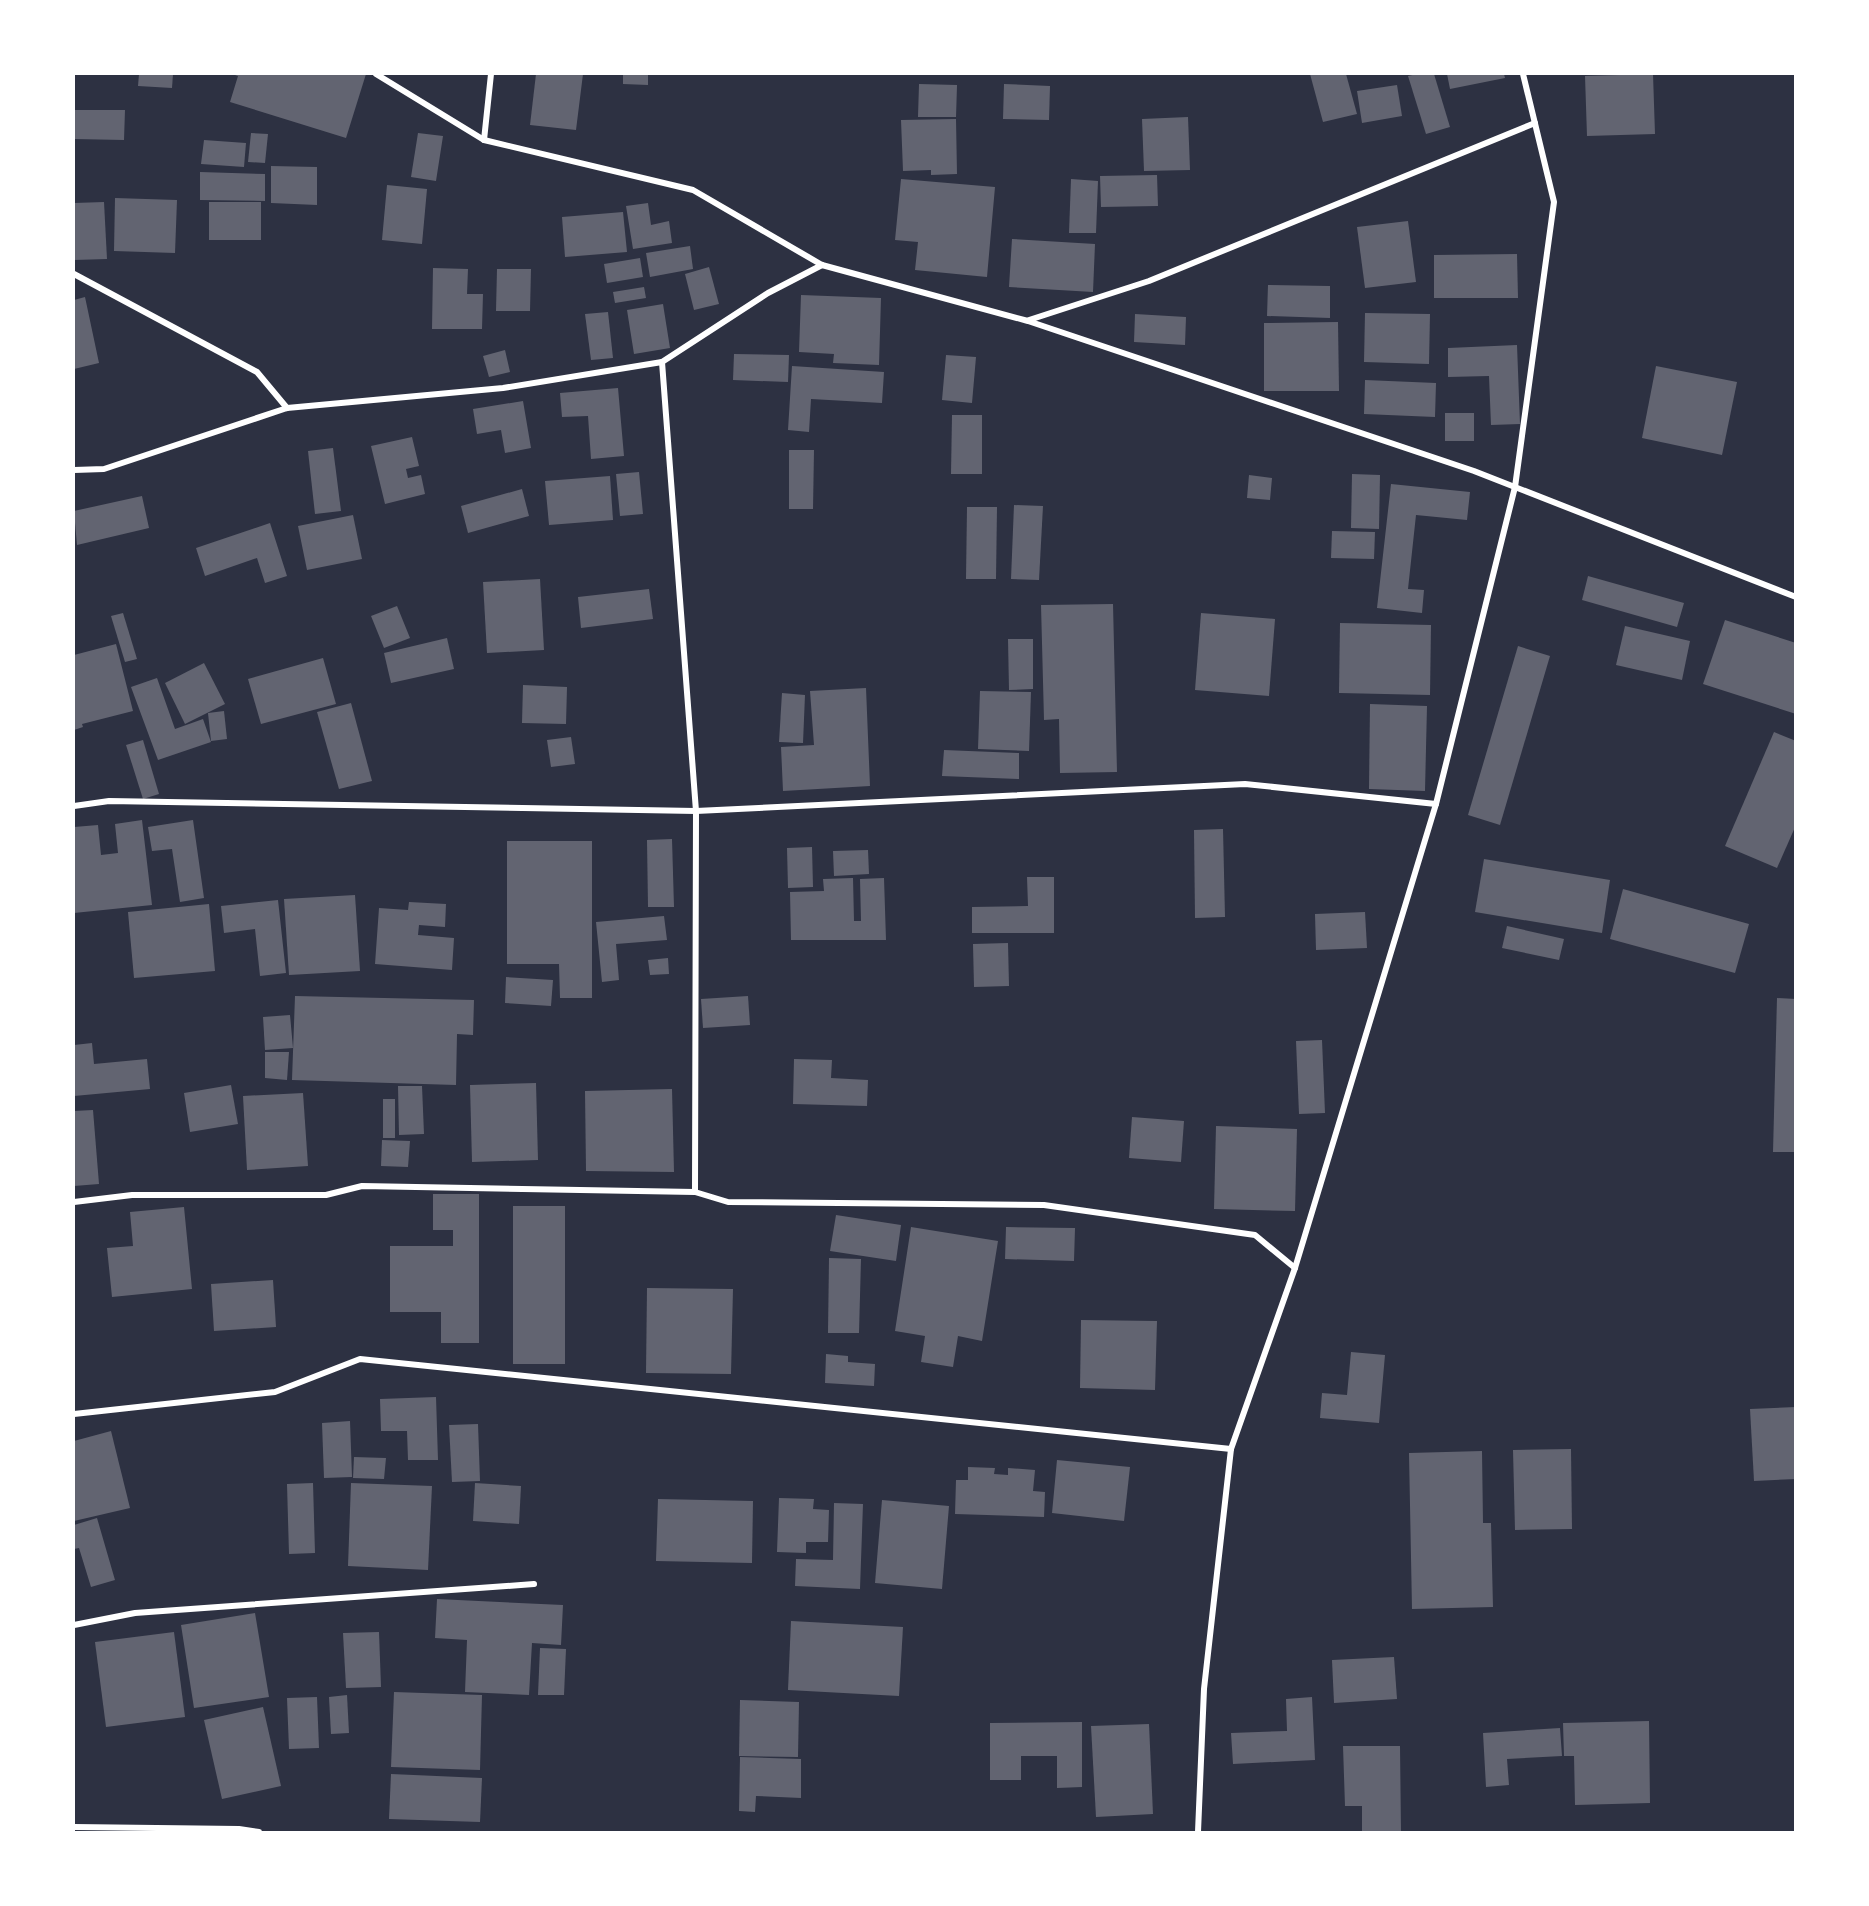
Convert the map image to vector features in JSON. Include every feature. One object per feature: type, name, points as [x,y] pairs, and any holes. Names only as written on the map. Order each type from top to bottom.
[{"type":"street","points":[[376,74],[484,140],[693,190],[822,266],[1028,321],[1515,487],[1796,597]]},
{"type":"street","points":[[484,140],[491,74]]},
{"type":"street","points":[[1198,1833],[1204,1689],[1231,1449],[1296,1268],[1436,804],[1515,487],[1554,202],[1523,74]]},
{"type":"street","points":[[1028,321],[1149,281],[1535,123]]},
{"type":"street","points":[[74,470],[104,470],[287,408],[503,388],[663,362],[768,293],[822,266]]},
{"type":"street","points":[[74,273],[257,372],[287,408]]},
{"type":"street","points":[[663,362],[696,811],[695,1192]]},
{"type":"street","points":[[74,806],[109,801],[696,811],[1245,784],[1436,804]]},
{"type":"street","points":[[74,1202],[132,1195],[326,1195],[362,1186],[695,1192],[728,1202],[1044,1205],[1255,1235],[1296,1268]]},
{"type":"street","points":[[74,1414],[275,1392],[360,1359],[1231,1449]]},
{"type":"street","points":[[74,1625],[135,1613],[534,1584]]},
{"type":"street","points":[[74,1827],[239,1829],[259,1833]]},
{"type":"building","points":[[139,74],[173,74],[172,88],[138,86]]},
{"type":"building","points":[[232,74],[366,74],[346,138],[230,102],[238,76]]},
{"type":"building","points":[[536,74],[583,74],[576,130],[530,125]]},
{"type":"building","points":[[623,74],[648,74],[648,85],[623,84]]},
{"type":"building","points":[[1310,74],[1346,74],[1357,114],[1323,122]]},
{"type":"building","points":[[1434,74],[1450,127],[1426,134],[1408,76]]},
{"type":"building","points":[[1447,74],[1504,74],[1505,78],[1450,89]]},
{"type":"building","points":[[1653,74],[1655,134],[1587,136],[1585,76]]},
{"type":"building","points":[[919,84],[957,85],[956,117],[918,117]]},
{"type":"building","points":[[1004,84],[1050,86],[1049,120],[1003,119]]},
{"type":"building","points":[[1397,85],[1402,116],[1362,123],[1357,91]]},
{"type":"building","points":[[74,110],[125,110],[124,140],[74,139]]},
{"type":"building","points":[[1188,117],[1190,170],[1144,171],[1142,119]]},
{"type":"building","points":[[956,119],[957,174],[931,175],[931,170],[903,171],[901,120]]},
{"type":"building","points":[[251,133],[268,134],[265,163],[248,162]]},
{"type":"building","points":[[418,133],[443,136],[436,181],[411,177]]},
{"type":"building","points":[[204,140],[246,143],[244,167],[201,164]]},
{"type":"building","points":[[271,166],[317,167],[317,205],[271,203]]},
{"type":"building","points":[[200,172],[265,174],[265,201],[200,200]]},
{"type":"building","points":[[1157,175],[1158,206],[1101,207],[1100,176]]},
{"type":"building","points":[[901,179],[995,187],[987,277],[915,270],[918,242],[895,240]]},
{"type":"building","points":[[1071,179],[1098,181],[1096,233],[1069,233]]},
{"type":"building","points":[[387,185],[427,189],[422,244],[382,240]]},
{"type":"building","points":[[115,198],[177,200],[175,253],[114,251]]},
{"type":"building","points":[[104,202],[107,259],[74,260],[74,203]]},
{"type":"building","points":[[209,202],[261,202],[261,240],[209,240]]},
{"type":"building","points":[[648,203],[651,225],[669,221],[672,243],[633,249],[626,206]]},
{"type":"building","points":[[623,212],[627,252],[565,257],[562,217]]},
{"type":"building","points":[[1408,221],[1416,282],[1365,288],[1357,227]]},
{"type":"building","points":[[1012,239],[1095,244],[1093,292],[1009,287]]},
{"type":"building","points":[[690,246],[693,269],[650,277],[646,253]]},
{"type":"building","points":[[1517,254],[1518,298],[1434,298],[1434,255]]},
{"type":"building","points":[[640,258],[643,277],[607,283],[604,264]]},
{"type":"building","points":[[709,267],[719,304],[694,310],[685,274]]},
{"type":"building","points":[[433,268],[468,269],[467,294],[483,294],[482,329],[432,329]]},
{"type":"building","points":[[497,269],[531,269],[530,311],[496,311]]},
{"type":"building","points":[[1268,285],[1330,286],[1330,318],[1267,316]]},
{"type":"building","points":[[644,287],[646,298],[615,303],[613,292]]},
{"type":"building","points":[[801,295],[881,298],[879,365],[833,363],[834,354],[799,352]]},
{"type":"building","points":[[85,297],[99,363],[74,369],[74,300]]},
{"type":"building","points":[[663,304],[670,348],[634,354],[627,310]]},
{"type":"building","points":[[608,312],[613,358],[591,360],[585,314]]},
{"type":"building","points":[[1365,313],[1430,314],[1429,364],[1364,362]]},
{"type":"building","points":[[1135,314],[1186,317],[1185,345],[1134,342]]},
{"type":"building","points":[[1338,322],[1339,391],[1264,391],[1264,323]]},
{"type":"building","points":[[1517,345],[1520,424],[1491,425],[1489,376],[1448,377],[1448,348]]},
{"type":"building","points":[[505,350],[510,372],[489,377],[483,356]]},
{"type":"building","points":[[734,354],[789,355],[788,382],[733,380]]},
{"type":"building","points":[[946,355],[976,357],[972,403],[942,400]]},
{"type":"building","points":[[792,366],[884,372],[882,403],[811,399],[809,432],[788,430]]},
{"type":"building","points":[[1656,366],[1737,382],[1722,455],[1642,438]]},
{"type":"building","points":[[1365,380],[1436,383],[1435,417],[1364,414]]},
{"type":"building","points":[[618,388],[624,456],[591,459],[588,416],[562,417],[560,393]]},
{"type":"building","points":[[523,401],[531,448],[505,453],[501,430],[477,434],[473,409]]},
{"type":"building","points":[[1445,413],[1474,413],[1474,441],[1445,441]]},
{"type":"building","points":[[952,415],[982,415],[982,474],[951,474]]},
{"type":"building","points":[[412,437],[419,466],[406,469],[408,478],[421,475],[425,494],[385,504],[371,446]]},
{"type":"building","points":[[333,448],[341,511],[315,514],[308,451]]},
{"type":"building","points":[[789,450],[814,450],[813,509],[789,509]]},
{"type":"building","points":[[639,472],[643,514],[620,516],[616,474]]},
{"type":"building","points":[[1352,474],[1380,475],[1379,529],[1351,528]]},
{"type":"building","points":[[1249,475],[1272,478],[1270,500],[1247,498]]},
{"type":"building","points":[[610,476],[613,520],[549,525],[545,481]]},
{"type":"building","points":[[1391,484],[1470,492],[1467,520],[1416,515],[1408,589],[1424,590],[1422,613],[1377,608]]},
{"type":"building","points":[[522,489],[529,516],[468,533],[461,506]]},
{"type":"building","points":[[142,496],[149,528],[77,545],[74,511]]},
{"type":"building","points":[[1014,505],[1043,506],[1039,580],[1011,579]]},
{"type":"building","points":[[967,507],[997,507],[996,579],[966,579]]},
{"type":"building","points":[[353,515],[362,559],[307,570],[298,526]]},
{"type":"building","points":[[270,523],[287,576],[265,583],[257,558],[205,576],[196,548]]},
{"type":"building","points":[[1332,531],[1375,532],[1374,559],[1331,558]]},
{"type":"building","points":[[1588,576],[1684,603],[1677,627],[1582,600]]},
{"type":"building","points":[[540,579],[544,650],[487,653],[483,582]]},
{"type":"building","points":[[649,589],[653,619],[581,628],[578,597]]},
{"type":"building","points":[[1113,604],[1117,772],[1060,773],[1059,719],[1044,720],[1041,605]]},
{"type":"building","points":[[397,606],[410,638],[384,648],[371,616]]},
{"type":"building","points":[[123,613],[137,659],[125,662],[111,616]]},
{"type":"building","points":[[1201,613],[1275,619],[1269,696],[1195,690]]},
{"type":"building","points":[[1725,620],[1796,643],[1796,714],[1703,684]]},
{"type":"building","points":[[1340,623],[1431,625],[1430,695],[1339,693]]},
{"type":"building","points":[[1625,626],[1690,641],[1682,680],[1616,665]]},
{"type":"building","points":[[447,638],[454,669],[391,683],[384,653]]},
{"type":"building","points":[[1008,639],[1033,639],[1033,689],[1009,690]]},
{"type":"building","points":[[116,644],[133,711],[82,724],[83,727],[74,730],[74,655]]},
{"type":"building","points":[[1518,646],[1550,656],[1500,825],[1468,815]]},
{"type":"building","points":[[323,658],[336,704],[261,724],[248,679]]},
{"type":"building","points":[[204,663],[225,704],[185,724],[165,683]]},
{"type":"building","points":[[157,678],[175,729],[203,719],[211,742],[158,760],[131,687]]},
{"type":"building","points":[[523,685],[567,687],[566,724],[522,723]]},
{"type":"building","points":[[866,688],[870,786],[783,791],[781,747],[814,745],[810,691]]},
{"type":"building","points":[[980,691],[1031,692],[1029,751],[978,749]]},
{"type":"building","points":[[782,693],[805,695],[803,743],[779,742]]},
{"type":"building","points":[[351,703],[372,781],[339,789],[317,712]]},
{"type":"building","points":[[1370,704],[1427,706],[1425,791],[1369,789]]},
{"type":"building","points":[[224,711],[227,739],[211,741],[208,713]]},
{"type":"building","points":[[1774,732],[1796,741],[1796,825],[1777,868],[1725,846]]},
{"type":"building","points":[[571,737],[575,764],[551,767],[547,740]]},
{"type":"building","points":[[143,740],[159,794],[143,799],[126,745]]},
{"type":"building","points":[[944,750],[1019,753],[1019,779],[942,776]]},
{"type":"building","points":[[142,820],[152,905],[74,913],[74,827],[98,825],[101,855],[118,853],[115,824]]},
{"type":"building","points":[[193,820],[204,898],[180,902],[172,849],[152,851],[148,827]]},
{"type":"building","points":[[1223,829],[1225,917],[1195,918],[1194,830]]},
{"type":"building","points":[[672,839],[674,907],[648,907],[647,840]]},
{"type":"building","points":[[507,841],[592,841],[592,998],[560,998],[559,964],[507,964]]},
{"type":"building","points":[[812,847],[813,887],[788,888],[787,848]]},
{"type":"building","points":[[868,850],[869,874],[834,876],[833,851]]},
{"type":"building","points":[[1484,859],[1610,880],[1602,933],[1475,912]]},
{"type":"building","points":[[1027,877],[1054,877],[1054,933],[972,933],[972,907],[1028,906]]},
{"type":"building","points":[[853,878],[854,921],[861,921],[860,879],[884,878],[886,940],[791,940],[790,892],[824,891],[823,879]]},
{"type":"building","points":[[1623,889],[1749,924],[1735,973],[1610,939]]},
{"type":"building","points":[[355,895],[360,971],[289,975],[284,899]]},
{"type":"building","points":[[278,900],[286,973],[260,976],[255,929],[224,933],[221,906]]},
{"type":"building","points":[[409,902],[446,904],[445,927],[419,925],[418,935],[454,938],[452,970],[375,964],[379,908],[408,910]]},
{"type":"building","points":[[209,904],[215,971],[134,978],[128,912]]},
{"type":"building","points":[[1365,912],[1367,948],[1316,950],[1315,914]]},
{"type":"building","points":[[664,916],[667,940],[616,944],[619,980],[602,982],[596,922]]},
{"type":"building","points":[[1507,926],[1564,939],[1559,960],[1502,948]]},
{"type":"building","points":[[1008,943],[1009,986],[974,987],[973,944]]},
{"type":"building","points":[[668,958],[669,974],[650,975],[648,960]]},
{"type":"building","points":[[506,977],[553,980],[551,1006],[505,1003]]},
{"type":"building","points":[[295,996],[474,1000],[473,1035],[457,1034],[456,1085],[292,1080]]},
{"type":"building","points":[[748,996],[750,1025],[703,1028],[701,999]]},
{"type":"building","points":[[1777,998],[1796,999],[1796,1152],[1773,1152]]},
{"type":"building","points":[[290,1015],[293,1048],[265,1050],[263,1017]]},
{"type":"building","points":[[1322,1040],[1325,1113],[1299,1114],[1296,1041]]},
{"type":"building","points":[[92,1043],[94,1064],[147,1059],[150,1089],[74,1096],[74,1045]]},
{"type":"building","points":[[265,1052],[289,1052],[287,1080],[265,1078]]},
{"type":"building","points":[[794,1059],[832,1060],[831,1078],[868,1080],[867,1106],[793,1104]]},
{"type":"building","points":[[536,1083],[538,1160],[472,1162],[470,1085]]},
{"type":"building","points":[[231,1085],[238,1124],[190,1132],[184,1093]]},
{"type":"building","points":[[398,1086],[422,1086],[424,1134],[399,1135]]},
{"type":"building","points":[[672,1089],[674,1172],[586,1171],[585,1091]]},
{"type":"building","points":[[303,1093],[308,1166],[247,1170],[243,1096]]},
{"type":"building","points":[[383,1099],[395,1099],[395,1138],[383,1138]]},
{"type":"building","points":[[93,1110],[99,1184],[74,1186],[74,1111]]},
{"type":"building","points":[[1132,1117],[1184,1121],[1181,1162],[1129,1158]]},
{"type":"building","points":[[1216,1126],[1297,1129],[1295,1211],[1214,1209]]},
{"type":"building","points":[[382,1140],[410,1141],[408,1167],[381,1166]]},
{"type":"building","points":[[433,1194],[479,1194],[479,1343],[441,1343],[441,1312],[390,1312],[390,1246],[453,1246],[453,1230],[433,1230]]},
{"type":"building","points":[[513,1206],[565,1206],[565,1364],[513,1364]]},
{"type":"building","points":[[184,1207],[192,1289],[112,1297],[107,1248],[133,1246],[130,1212]]},
{"type":"building","points":[[836,1215],[901,1225],[896,1261],[830,1251]]},
{"type":"building","points":[[911,1227],[998,1241],[982,1341],[958,1336],[953,1367],[921,1362],[925,1336],[895,1331]]},
{"type":"building","points":[[1006,1227],[1075,1228],[1074,1261],[1005,1259]]},
{"type":"building","points":[[829,1258],[861,1259],[859,1333],[828,1333]]},
{"type":"building","points":[[273,1280],[276,1327],[214,1331],[211,1284]]},
{"type":"building","points":[[647,1288],[733,1289],[731,1374],[646,1373]]},
{"type":"building","points":[[1081,1320],[1157,1321],[1155,1390],[1080,1388]]},
{"type":"building","points":[[1351,1352],[1385,1355],[1379,1423],[1320,1418],[1322,1393],[1347,1395]]},
{"type":"building","points":[[826,1354],[848,1356],[848,1362],[875,1364],[874,1386],[825,1383]]},
{"type":"building","points":[[436,1397],[438,1460],[408,1460],[407,1431],[381,1431],[380,1399]]},
{"type":"building","points":[[1796,1407],[1796,1479],[1754,1481],[1750,1409]]},
{"type":"building","points":[[350,1421],[352,1477],[324,1478],[322,1423]]},
{"type":"building","points":[[478,1424],[480,1481],[452,1482],[449,1425]]},
{"type":"building","points":[[111,1431],[130,1508],[74,1521],[74,1441]]},
{"type":"building","points":[[1571,1449],[1572,1529],[1515,1530],[1513,1450]]},
{"type":"building","points":[[1482,1451],[1483,1523],[1491,1523],[1493,1607],[1412,1609],[1409,1453]]},
{"type":"building","points":[[354,1457],[386,1458],[384,1479],[353,1478]]},
{"type":"building","points":[[1057,1460],[1130,1467],[1124,1521],[1052,1513]]},
{"type":"building","points":[[968,1467],[995,1468],[994,1474],[1008,1475],[1008,1468],[1035,1470],[1033,1491],[1045,1492],[1044,1517],[955,1514],[956,1480],[968,1480]]},
{"type":"building","points":[[313,1483],[315,1553],[289,1554],[287,1484]]},
{"type":"building","points":[[351,1483],[432,1486],[428,1570],[348,1566]]},
{"type":"building","points":[[475,1483],[521,1486],[519,1524],[473,1521]]},
{"type":"building","points":[[779,1498],[814,1499],[813,1509],[829,1510],[828,1542],[806,1542],[806,1553],[777,1552]]},
{"type":"building","points":[[658,1499],[753,1501],[752,1563],[656,1561]]},
{"type":"building","points":[[882,1500],[949,1506],[942,1589],[875,1583]]},
{"type":"building","points":[[834,1503],[863,1504],[860,1589],[795,1586],[796,1559],[833,1560]]},
{"type":"building","points":[[97,1518],[115,1580],[91,1587],[79,1548],[74,1549],[74,1525]]},
{"type":"building","points":[[437,1599],[563,1605],[561,1645],[532,1643],[529,1695],[465,1692],[467,1640],[435,1638]]},
{"type":"building","points":[[255,1613],[269,1697],[194,1708],[181,1625]]},
{"type":"building","points":[[791,1621],[903,1627],[899,1696],[788,1690]]},
{"type":"building","points":[[174,1632],[185,1717],[106,1727],[95,1642]]},
{"type":"building","points":[[379,1632],[381,1687],[346,1688],[343,1633]]},
{"type":"building","points":[[540,1648],[566,1649],[564,1695],[538,1695]]},
{"type":"building","points":[[1394,1657],[1397,1699],[1334,1703],[1332,1660]]},
{"type":"building","points":[[394,1692],[482,1695],[480,1770],[391,1767]]},
{"type":"building","points":[[347,1695],[349,1733],[331,1734],[329,1697]]},
{"type":"building","points":[[317,1697],[319,1748],[289,1749],[287,1698]]},
{"type":"building","points":[[1312,1697],[1315,1760],[1233,1764],[1231,1733],[1287,1731],[1286,1699]]},
{"type":"building","points":[[740,1700],[799,1702],[798,1757],[739,1756]]},
{"type":"building","points":[[263,1707],[281,1786],[222,1799],[204,1720]]},
{"type":"building","points":[[1649,1721],[1650,1803],[1575,1805],[1574,1756],[1564,1756],[1563,1723]]},
{"type":"building","points":[[1082,1722],[1082,1787],[1057,1788],[1057,1756],[1021,1756],[1021,1780],[990,1780],[990,1723]]},
{"type":"building","points":[[1149,1724],[1153,1814],[1096,1817],[1091,1726]]},
{"type":"building","points":[[1560,1728],[1562,1756],[1507,1759],[1509,1785],[1486,1787],[1483,1733]]},
{"type":"building","points":[[1343,1746],[1400,1746],[1401,1832],[1362,1832],[1362,1806],[1345,1806]]},
{"type":"building","points":[[740,1757],[801,1759],[801,1798],[756,1796],[755,1812],[739,1811]]},
{"type":"building","points":[[391,1774],[482,1778],[480,1822],[389,1819]]}]
